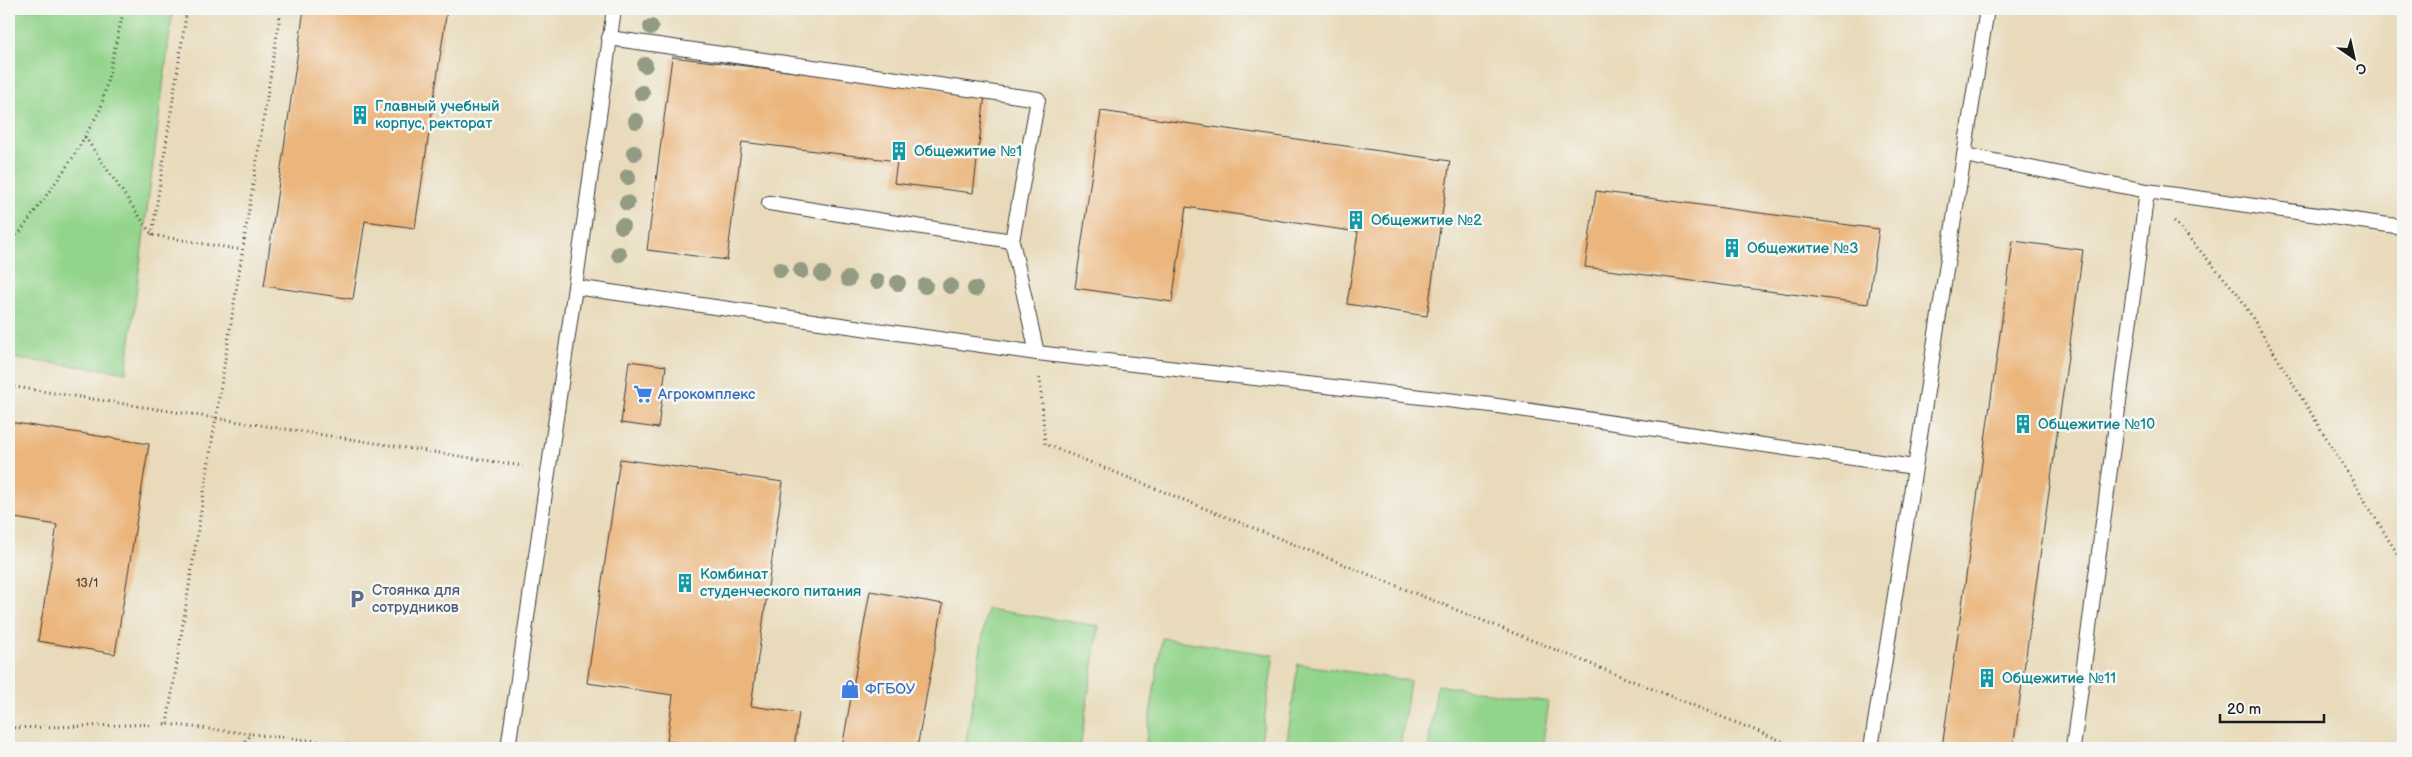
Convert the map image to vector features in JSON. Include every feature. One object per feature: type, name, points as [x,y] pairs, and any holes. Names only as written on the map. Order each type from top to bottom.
[{"type":"lane","points":[[508,748],[614,9]]},
{"type":"lane","points":[[1871,748],[1987,9]]},
{"type":"lane","points":[[609,38],[1038,98],[1012,241],[1037,354]]},
{"type":"lane","points":[[1964,155],[2147,191],[2403,227]]},
{"type":"lane","points":[[2073,748],[2147,191]]},
{"type":"lane","points":[[769,203],[1012,241]]},
{"type":"lane","points":[[575,287],[1037,354],[1491,405],[1914,467]]},
{"type":"path","points":[[9,242],[21,232],[72,159],[101,108],[124,9]]},
{"type":"path","points":[[152,235],[187,9]]},
{"type":"path","points":[[167,724],[281,9]]},
{"type":"path","points":[[84,137],[152,235],[242,250]]},
{"type":"path","points":[[2147,191],[2238,294],[2403,564]]},
{"type":"path","points":[[1037,354],[1045,444],[1799,748]]},
{"type":"path","points":[[9,386],[548,470]]},
{"type":"path","points":[[9,728],[167,724],[381,748]]},
{"type":"path","points":[[238,748],[252,734]]},
{"type":"shaded area","points":[[9,9],[2403,9],[2403,748],[9,748]]},
{"type":"green space","points":[[9,9],[173,9],[126,372],[9,358]]},
{"type":"green space","points":[[987,609],[1099,626],[1080,748],[965,748]]},
{"type":"green space","points":[[1162,638],[1274,655],[1260,748],[1145,748]]},
{"type":"green space","points":[[1298,664],[1410,681],[1400,748],[1286,748]]},
{"type":"green space","points":[[1437,685],[1549,702],[1542,748],[1428,748]]},
{"type":"building","name":"Главный учебный корпус, ректорат","points":[[304,9],[447,9],[415,228],[365,221],[353,299],[264,286]]},
{"type":"building","name":"Общежитие №1","points":[[672,57],[985,95],[973,193],[894,183],[897,161],[742,142],[727,260],[647,250]]},
{"type":"building","name":"Общежитие №2","points":[[1101,111],[1450,161],[1427,316],[1347,304],[1358,232],[1186,207],[1172,302],[1075,288]]},
{"type":"building","name":"Общежитие №3","points":[[1596,191],[1879,229],[1868,304],[1585,267]]},
{"type":"building","name":"Общежитие №10","points":[[2013,241],[2083,250],[2013,748],[1942,748]]},
{"type":"building","name":"Агрокомплекс","points":[[629,361],[666,366],[658,428],[621,423]]},
{"type":"building","points":[[9,422],[149,444],[115,654],[38,641],[57,525],[9,517]]},
{"type":"building","name":"Комбинат студенческого питания","points":[[620,459],[783,482],[751,706],[799,713],[794,748],[716,748],[667,741],[673,695],[587,683]]},
{"type":"building","points":[[870,591],[943,604],[917,748],[842,748]]},
{"type":"place","name":"Главный учебный корпус, ректорат","points":[[360,115]]},
{"type":"place","name":"Общежитие №1","points":[[899,151]]},
{"type":"place","name":"Общежитие №2","points":[[1356,220]]},
{"type":"place","name":"Общежитие №3","points":[[1732,248]]},
{"type":"place","name":"Агрокомплекс","points":[[643,394]]},
{"type":"place","name":"Общежитие №10","points":[[2023,424]]},
{"type":"place","name":"Комбинат студенческого питания","points":[[685,583]]},
{"type":"place","name":"Стоянка для сотрудников","points":[[357,599]]},
{"type":"place","name":"Общежитие №11","points":[[1987,678]]},
{"type":"place","name":"ФГБОУ","points":[[850,689]]}]
